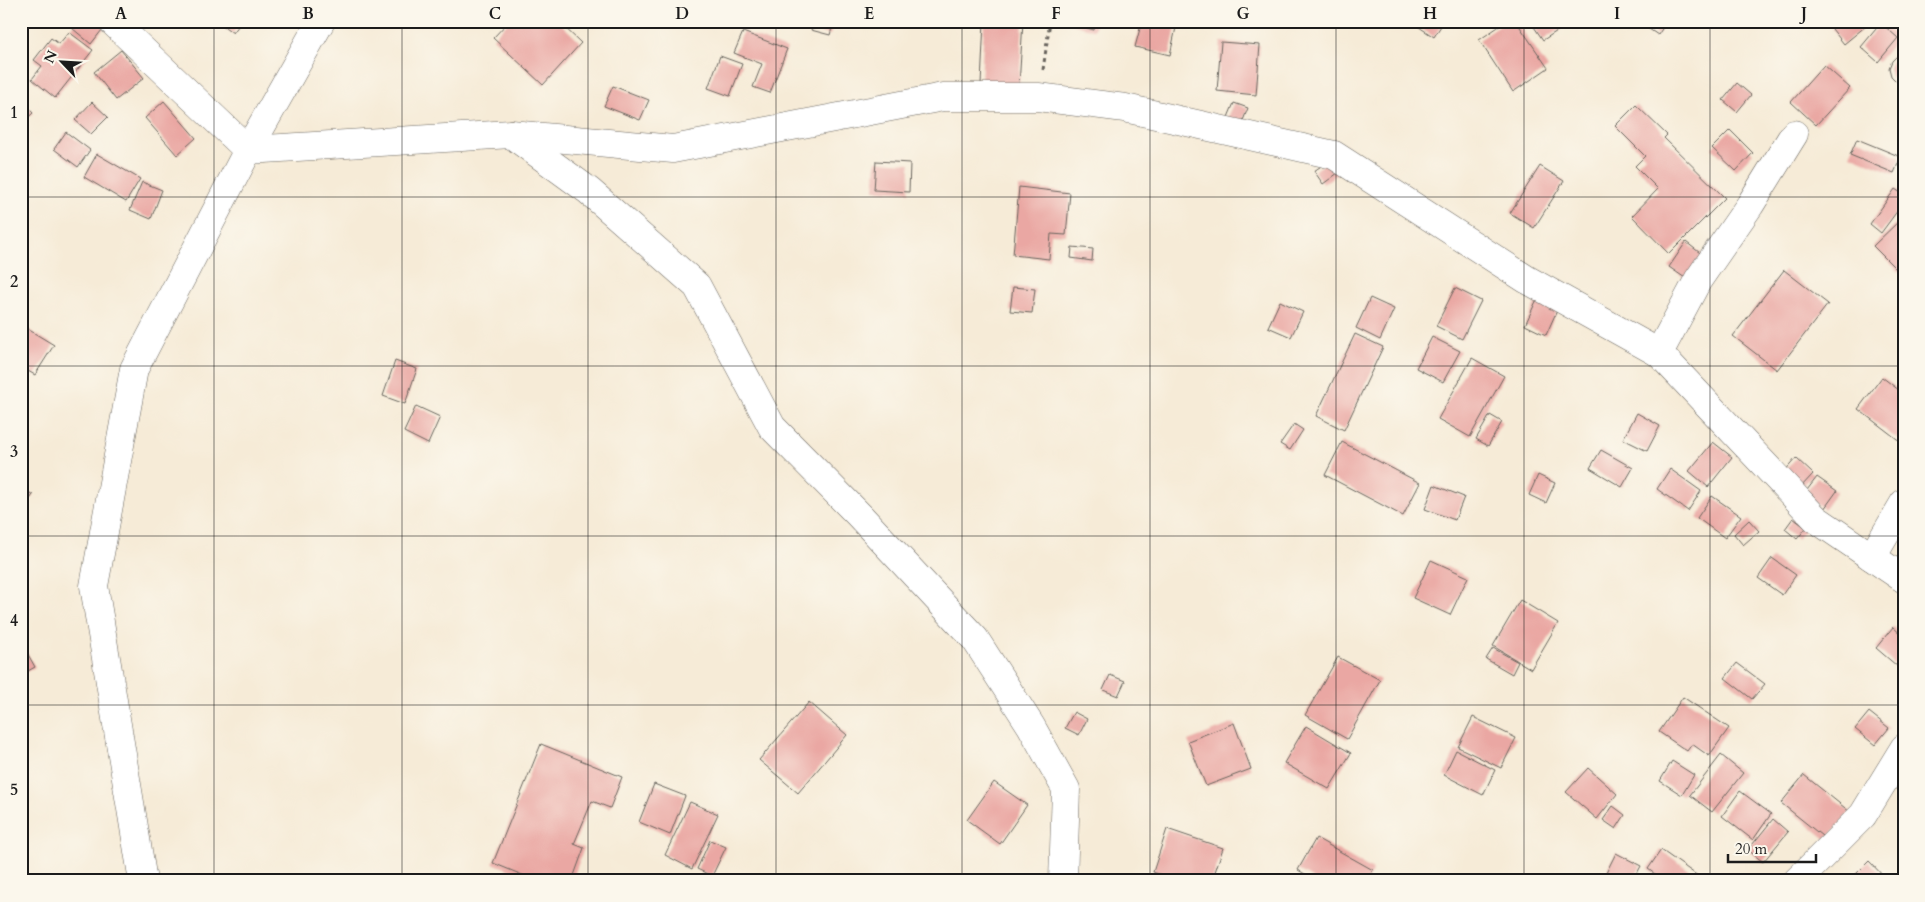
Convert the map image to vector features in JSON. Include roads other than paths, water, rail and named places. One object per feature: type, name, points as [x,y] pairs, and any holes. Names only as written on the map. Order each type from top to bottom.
[{"type":"street","points":[[112,21],[248,150],[511,134],[673,149],[943,97],[1038,97],[1125,108],[1334,155],[1526,279],[1659,353],[1816,518],[1904,579]]},
{"type":"street","points":[[143,881],[94,586],[134,369],[248,150],[321,21]]},
{"type":"street","points":[[511,134],[589,192],[697,286],[772,427],[859,515],[975,639],[1031,726],[1066,789],[1063,881]]},
{"type":"street","points":[[1659,353],[1698,280],[1750,205],[1794,134]]},
{"type":"street","points":[[1872,557],[1904,504]]},
{"type":"street","points":[[1797,881],[1863,815],[1904,748]]}]
